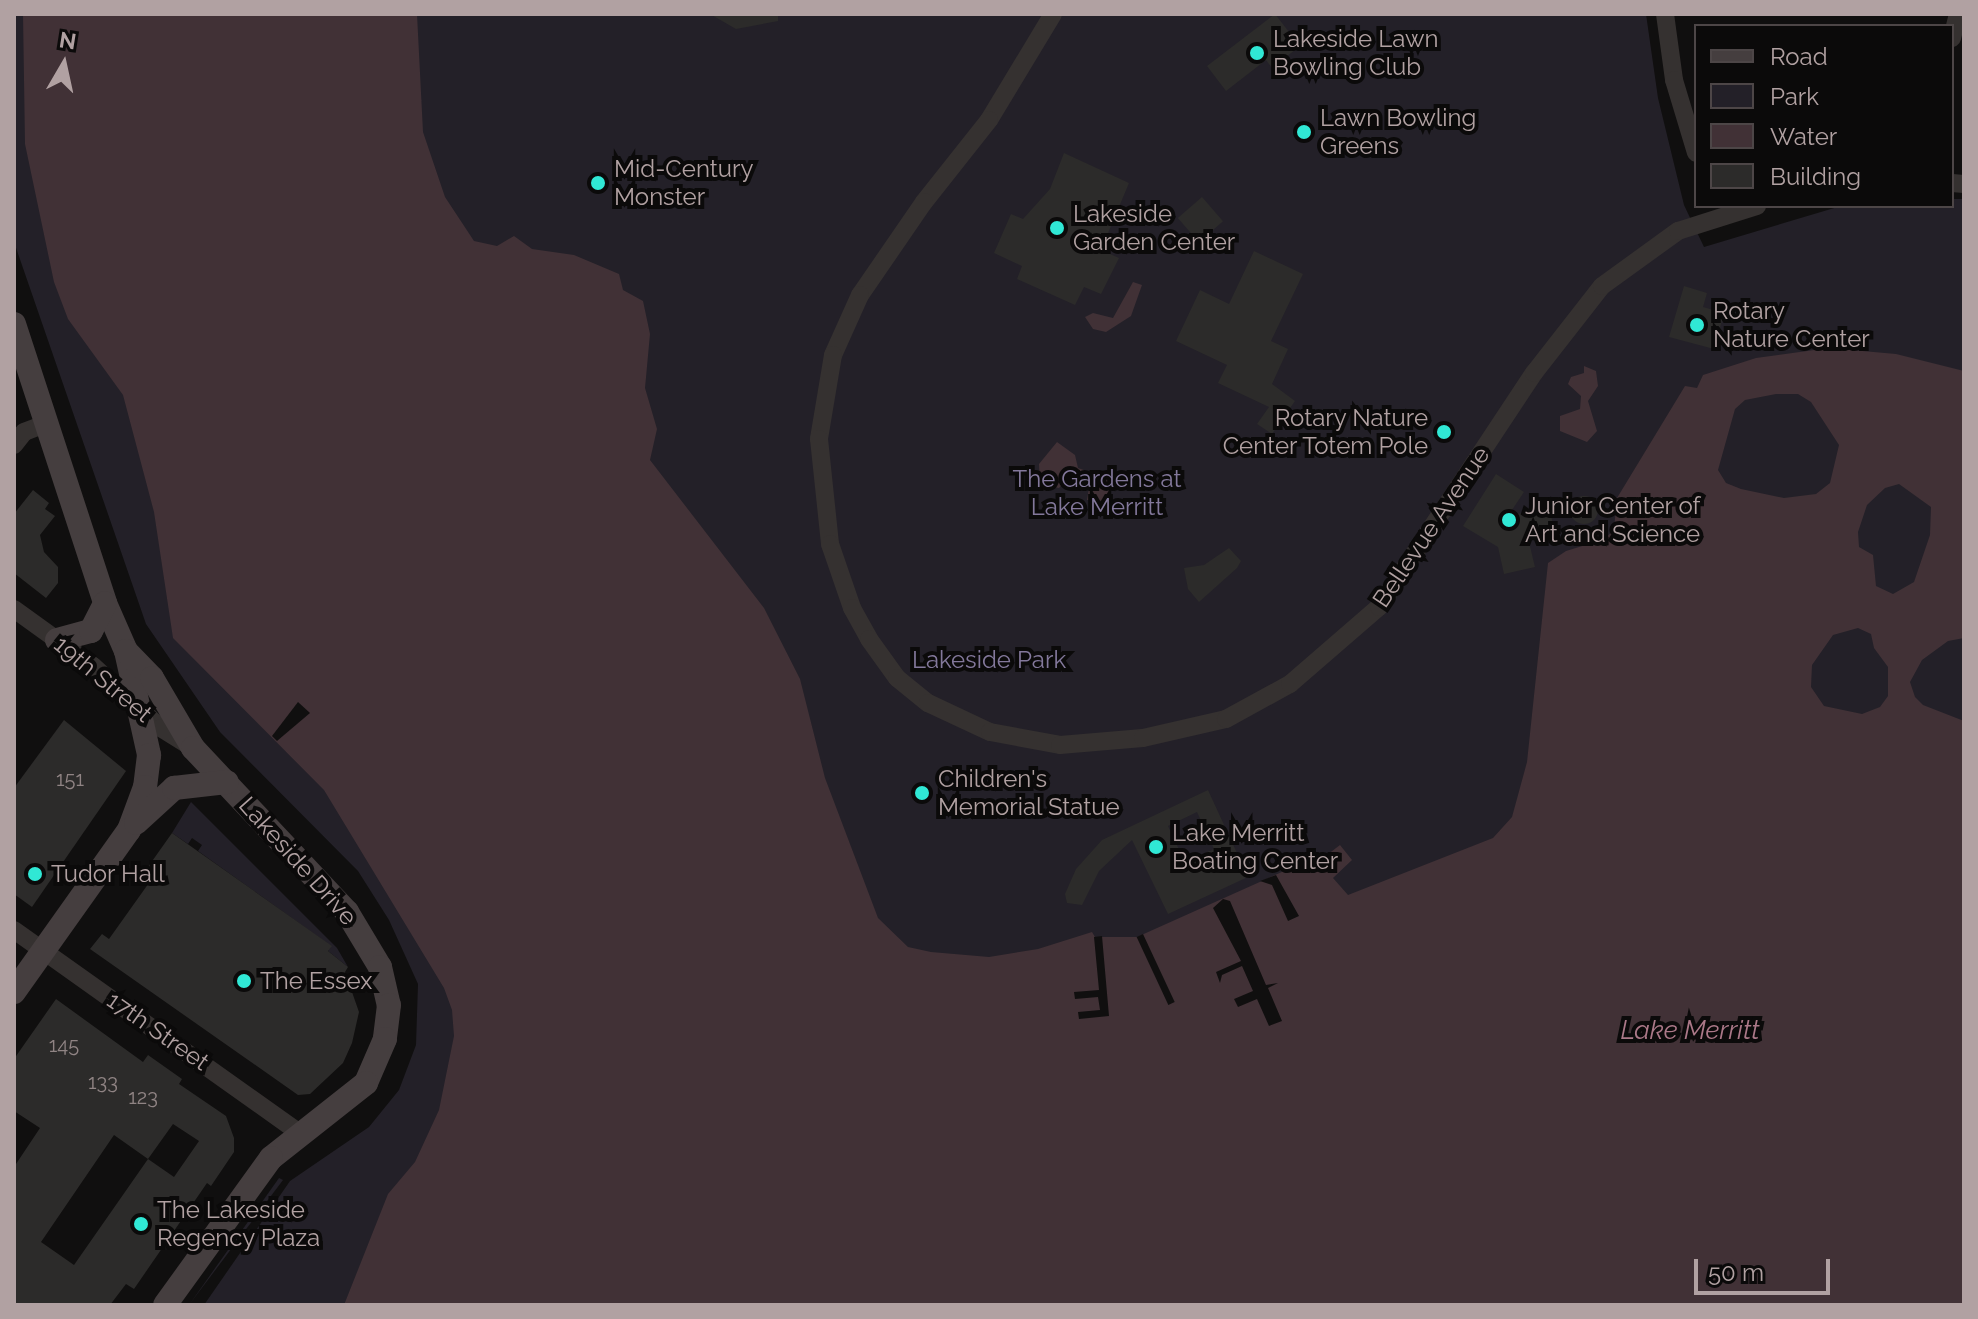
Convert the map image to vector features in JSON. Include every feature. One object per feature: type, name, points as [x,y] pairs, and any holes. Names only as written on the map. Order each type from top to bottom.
[{"type":"street","name":"Bellevue Avenue","points":[[1053,14],[989,120],[860,295],[833,355],[820,425],[823,505],[852,608],[897,678],[928,703],[990,732],[1060,745],[1143,738],[1226,719],[1290,684],[1379,607],[1579,309],[1651,246],[1714,211],[1740,208]]},
{"type":"street","points":[[1665,14],[1674,80],[1694,146]]},
{"type":"street","name":"Lakeside Drive","points":[[14,324],[105,603],[126,651],[141,707],[149,755],[145,787],[129,830]]},
{"type":"street","points":[[14,445],[24,432],[47,423]]},
{"type":"street","points":[[57,640],[91,631],[105,603]]},
{"type":"street","name":"19th Street","points":[[14,609],[141,707],[161,728],[193,748]]},
{"type":"street","name":"Lakeside Drive","points":[[126,651],[152,678],[193,748],[333,894],[371,949],[386,985],[385,1039],[366,1083],[300,1133],[265,1165],[165,1305]]},
{"type":"street","points":[[14,992],[129,830],[174,788],[227,782]]},
{"type":"street","name":"17th Street","points":[[14,930],[300,1133]]},
{"type":"green space","name":"Lakeside Park","points":[[14,14],[1646,14],[1658,98],[1684,205],[1704,247],[1834,208],[1954,208],[1954,199],[1964,199],[1964,1305],[204,1305],[290,1181],[369,1127],[399,1090],[416,1045],[418,984],[389,920],[358,871],[220,732],[146,624],[14,242]]},
{"type":"green space","points":[[191,802],[337,948],[348,967],[328,951],[331,946],[198,851],[202,845],[192,838],[188,844],[172,833]]},
{"type":"green space","points":[[279,1178],[283,1180],[189,1305]]},
{"type":"water","name":"Lake Merritt","points":[[23,14],[417,14],[423,132],[445,197],[474,241],[497,246],[514,236],[532,249],[574,255],[619,274],[623,290],[643,301],[650,334],[645,388],[657,429],[650,460],[764,608],[800,679],[825,778],[878,918],[908,947],[931,952],[989,957],[1038,949],[1092,932],[1095,937],[1137,937],[1313,858],[1319,861],[1340,845],[1352,860],[1333,878],[1348,895],[1493,838],[1512,817],[1527,762],[1548,563],[1566,551],[1605,539],[1614,529],[1617,498],[1685,386],[1697,388],[1703,375],[1756,358],[1829,348],[1896,354],[1964,371],[1964,638],[1948,641],[1922,660],[1910,682],[1915,697],[1923,705],[1964,721],[1964,1305],[344,1305],[388,1194],[415,1162],[439,1110],[454,1036],[452,1010],[444,988],[324,790],[173,638],[154,512],[123,395],[68,319],[54,282],[25,144]],"holes":[[[1776,394],[1798,394],[1811,402],[1839,445],[1830,483],[1816,494],[1784,498],[1741,489],[1726,483],[1718,470],[1735,409],[1745,400]],[[1899,484],[1931,507],[1930,535],[1914,582],[1893,594],[1876,586],[1873,555],[1859,547],[1858,532],[1867,505],[1885,488]],[[1858,628],[1871,634],[1874,648],[1888,667],[1888,696],[1880,707],[1862,714],[1824,706],[1811,687],[1812,665],[1833,635]]]},
{"type":"water","points":[[1133,282],[1142,285],[1131,316],[1106,332],[1093,329],[1085,317],[1093,313],[1113,318]]},
{"type":"water","points":[[1584,366],[1596,371],[1598,386],[1588,401],[1597,431],[1587,442],[1560,431],[1560,416],[1580,409],[1581,396],[1568,384],[1571,377],[1584,373]]},
{"type":"water","points":[[1057,442],[1075,455],[1078,468],[1098,475],[1109,470],[1114,481],[1105,501],[1087,500],[1089,488],[1067,479],[1059,488],[1040,484],[1039,464]]},
{"type":"pier","points":[[298,702],[310,713],[277,741],[272,736]]},
{"type":"pier","points":[[1276,875],[1299,916],[1288,921],[1272,885],[1260,881]]},
{"type":"pier","points":[[1223,899],[1230,901],[1266,985],[1278,983],[1268,988],[1282,1021],[1269,1026],[1257,999],[1238,1007],[1234,999],[1253,991],[1242,966],[1222,975],[1220,983],[1216,972],[1241,961],[1213,908]]},
{"type":"pier","points":[[1143,934],[1175,1002],[1168,1005],[1137,937]]},
{"type":"pier","points":[[1102,936],[1109,1016],[1079,1019],[1078,1012],[1100,1010],[1098,997],[1075,999],[1074,992],[1099,990],[1094,937]]},
{"type":"building","points":[[710,14],[778,14],[778,21],[736,29]]},
{"type":"building","name":"Lakeside Lawn Bowling Club","points":[[1275,14],[1300,46],[1272,68],[1266,60],[1226,91],[1207,66]]},
{"type":"building","name":"Lakeside Garden Center","points":[[1064,153],[1129,183],[1101,250],[1119,258],[1101,294],[1084,287],[1075,305],[1017,279],[1022,266],[994,253],[1011,214],[1023,219],[1050,189]]},
{"type":"building","points":[[1202,197],[1223,221],[1199,242],[1178,218]]},
{"type":"building","points":[[1254,251],[1303,274],[1271,341],[1288,349],[1272,384],[1295,401],[1272,434],[1257,424],[1269,407],[1218,383],[1227,365],[1176,341],[1200,290],[1229,304]]},
{"type":"building","name":"Rotary Nature Center","points":[[1684,286],[1707,293],[1703,307],[1724,313],[1714,349],[1669,337]]},
{"type":"building","name":"Junior Center of Art and Science","points":[[1496,474],[1524,492],[1508,516],[1549,507],[1554,528],[1527,534],[1535,567],[1504,574],[1498,547],[1463,526]]},
{"type":"building","points":[[33,490],[49,503],[45,509],[55,516],[40,535],[44,552],[58,567],[58,583],[46,598],[14,573],[14,514]]},
{"type":"building","points":[[1584,496],[1594,500],[1598,510],[1594,520],[1584,524],[1574,520],[1570,510],[1574,500]]},
{"type":"building","points":[[1229,548],[1241,561],[1199,602],[1188,589],[1184,568],[1204,565]]},
{"type":"building","points":[[64,720],[126,771],[32,907],[14,894],[14,788]]},
{"type":"building","points":[[1208,790],[1248,877],[1168,914],[1132,840],[1099,871],[1082,905],[1067,903],[1065,894],[1076,869],[1102,840]],"holes":[[[1197,812],[1214,849],[1185,862],[1168,826]]]},
{"type":"building","name":"The Essex","points":[[172,833],[332,946],[328,951],[348,967],[345,972],[359,1012],[352,1043],[343,1063],[310,1094],[298,1095],[90,949],[102,934],[109,939],[151,880],[143,874]]},
{"type":"building","points":[[56,999],[143,1062],[148,1055],[182,1079],[179,1084],[226,1116],[234,1138],[234,1152],[211,1186],[207,1183],[134,1289],[126,1284],[110,1305],[14,1305],[14,1167],[40,1128],[14,1111],[14,1059]],"holes":[[[173,1124],[199,1141],[174,1177],[148,1159]],[[114,1135],[148,1159],[74,1265],[41,1242]]]},
{"type":"place","name":"Lakeside Lawn Bowling Club","points":[[1257,53]]},
{"type":"place","name":"Lawn Bowling Greens","points":[[1304,132]]},
{"type":"place","name":"Mid-Century Monster","points":[[598,183]]},
{"type":"place","name":"Lakeside Garden Center","points":[[1057,228]]},
{"type":"place","name":"Rotary Nature Center","points":[[1697,325]]},
{"type":"place","name":"Rotary Nature Center Totem Pole","points":[[1444,432]]},
{"type":"place","name":"Junior Center of Art and Science","points":[[1509,520]]},
{"type":"place","name":"Children's Memorial Statue","points":[[922,793]]},
{"type":"place","name":"Lake Merritt Boating Center","points":[[1156,847]]},
{"type":"place","name":"Tudor Hall","points":[[35,874]]},
{"type":"place","name":"The Essex","points":[[244,981]]},
{"type":"place","name":"The Lakeside Regency Plaza","points":[[141,1224]]},
{"type":"park label","name":"The Gardens at Lake Merritt","points":[[1097,493]]}]
